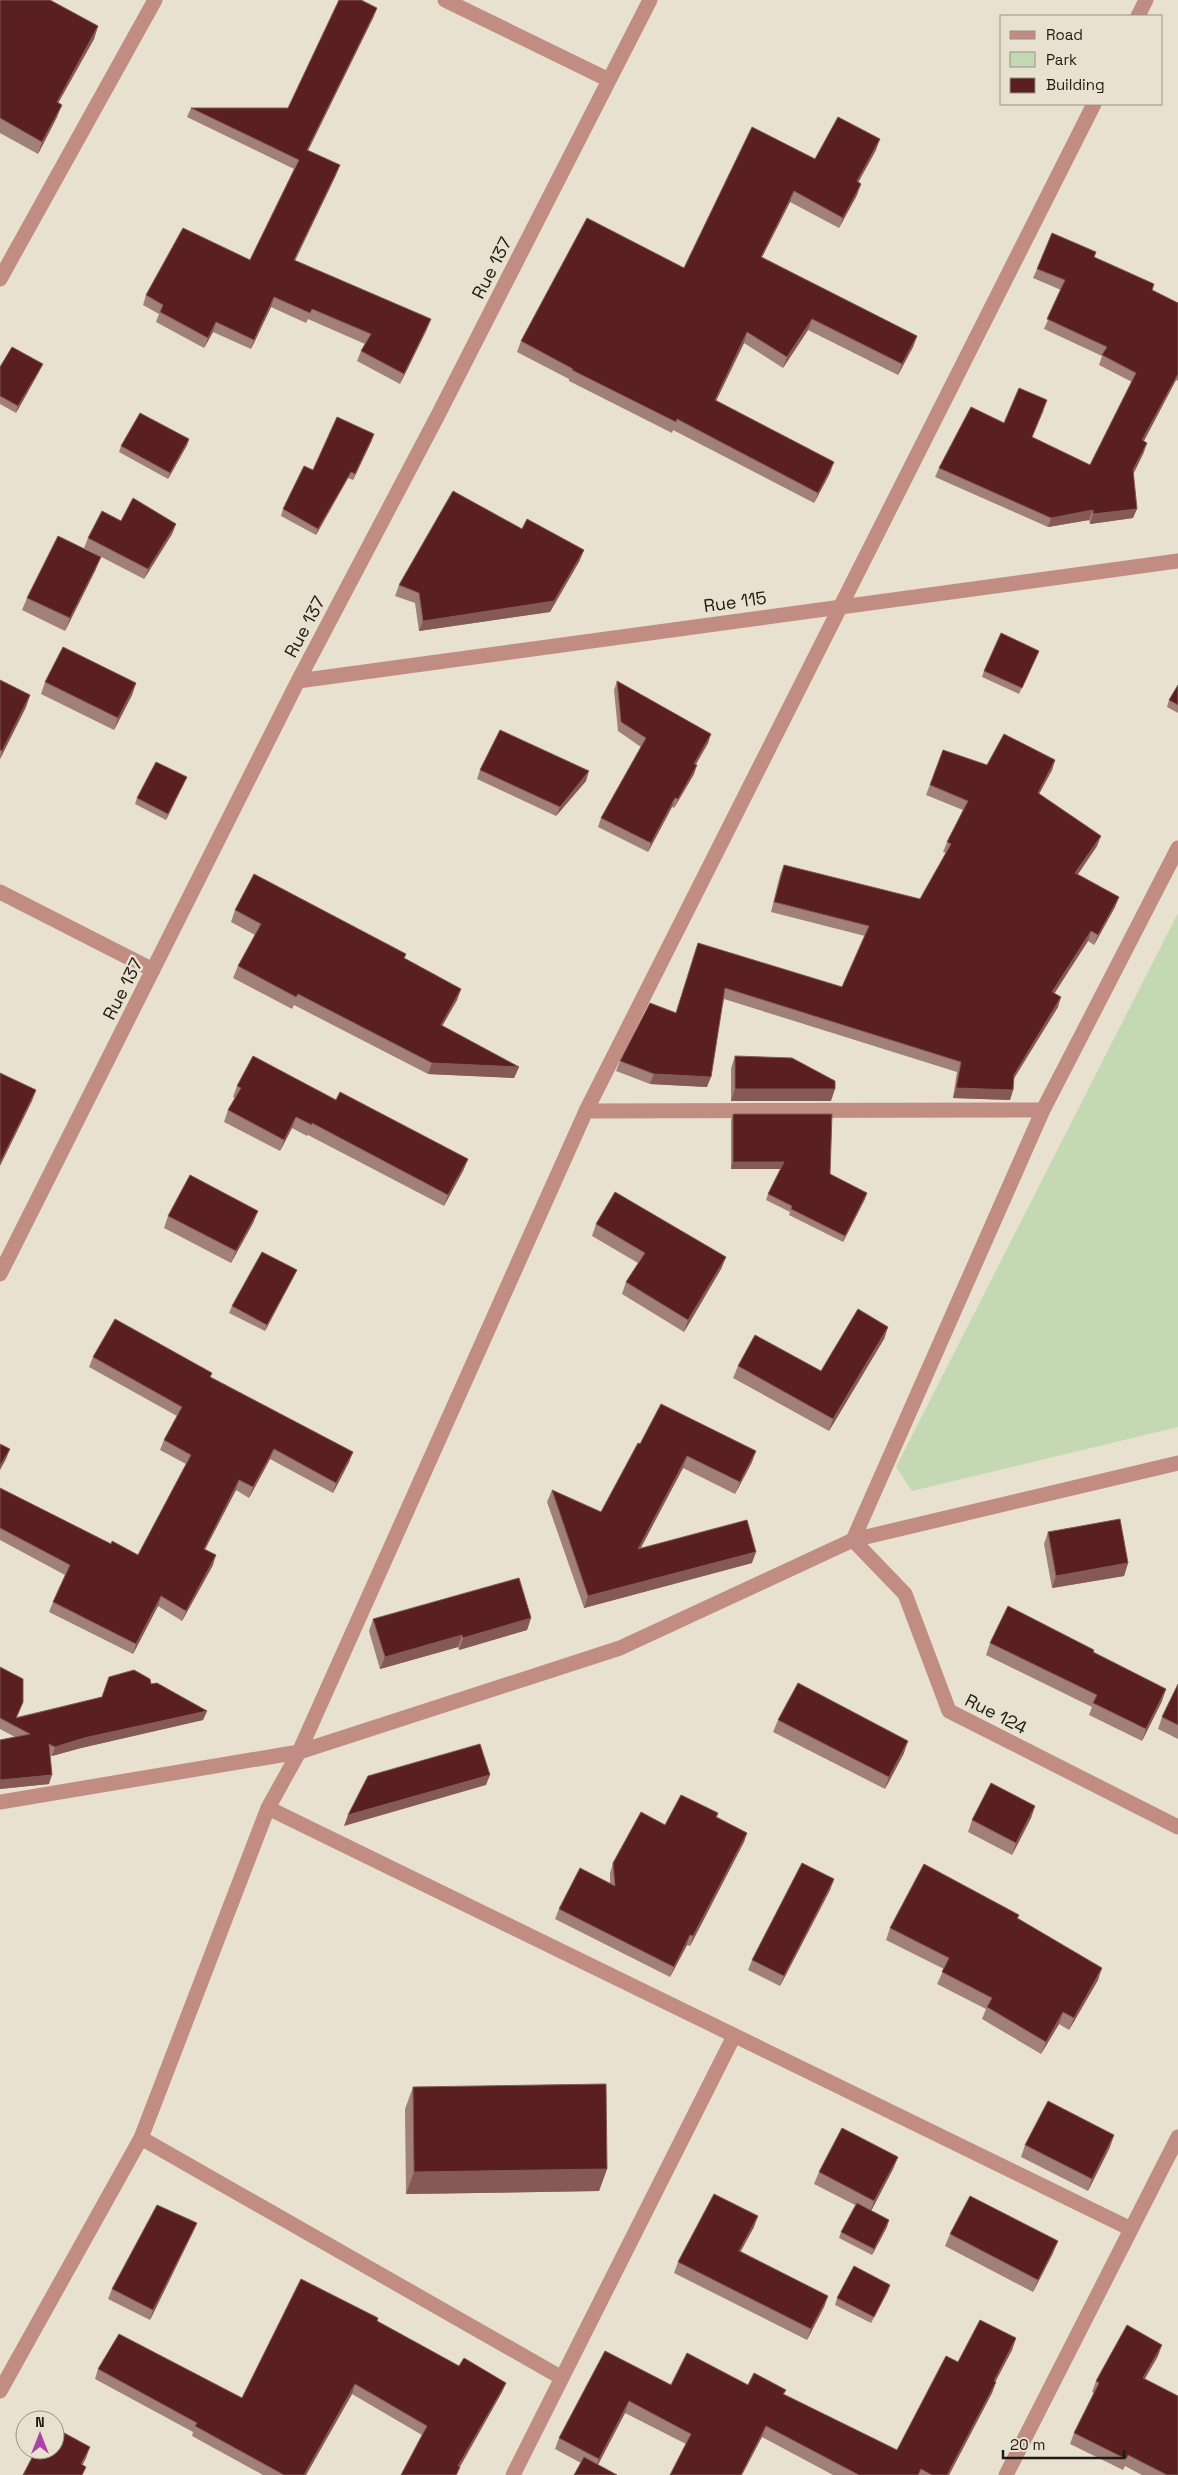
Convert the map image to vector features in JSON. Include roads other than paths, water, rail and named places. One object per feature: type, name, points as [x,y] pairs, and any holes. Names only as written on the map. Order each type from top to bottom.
[{"type":"street","points":[[0,279],[155,0]]},
{"type":"street","points":[[445,0],[609,80]]},
{"type":"street","name":"Rue 137","points":[[0,1274],[298,681],[437,417],[650,0]]},
{"type":"street","points":[[1138,15],[1146,0]]},
{"type":"street","points":[[0,2391],[141,2138],[268,1808],[300,1752],[586,1111],[1093,105]]},
{"type":"street","name":"Rue 115","points":[[298,681],[1178,561]]},
{"type":"street","points":[[854,1540],[1043,1110],[1178,848]]},
{"type":"street","points":[[0,892],[153,970]]},
{"type":"street","points":[[586,1111],[1043,1110]]},
{"type":"street","points":[[0,1802],[300,1752],[620,1648],[854,1540],[1178,1463]]},
{"type":"street","name":"Rue 124","points":[[854,1540],[905,1594],[949,1711],[1178,1827]]},
{"type":"street","points":[[268,1808],[1131,2229]]},
{"type":"street","points":[[513,2475],[734,2036]]},
{"type":"street","points":[[1006,2475],[1178,2137]]},
{"type":"street","points":[[141,2138],[562,2378]]}]
